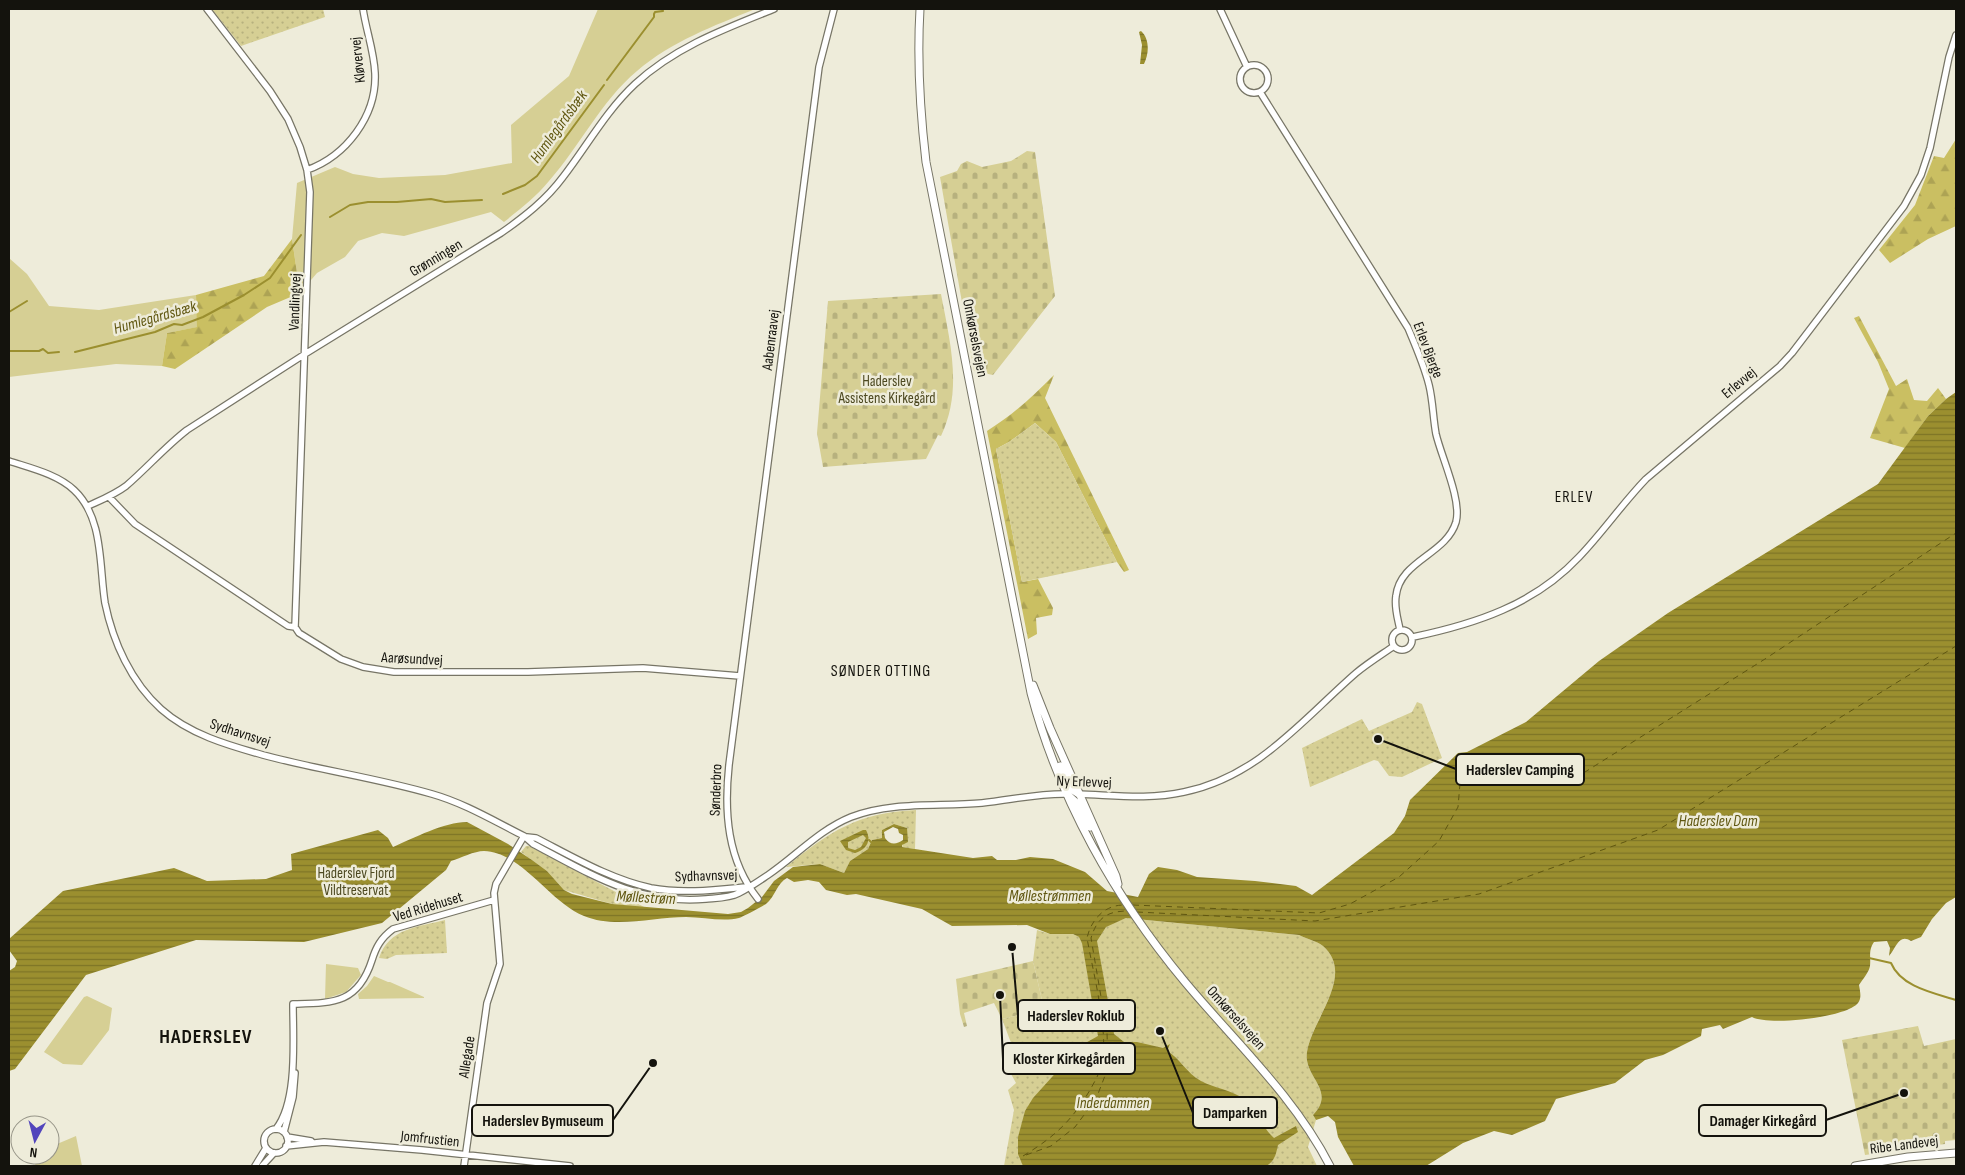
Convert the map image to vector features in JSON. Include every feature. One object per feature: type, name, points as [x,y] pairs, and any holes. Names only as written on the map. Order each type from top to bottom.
[{"type":"main road","name":"Omkørselsvejen","points":[[920,9],[919,81],[926,162],[1037,717],[1066,794],[1106,871],[1120,889],[1139,922],[1186,982],[1286,1098],[1310,1131],[1330,1165]]},
{"type":"main road","name":"Omkørselsvejen","points":[[1027,671],[1050,728],[1103,845],[1120,889]]},
{"type":"main road","points":[[1047,744],[1053,750],[1072,789],[1080,794]]},
{"type":"main road","points":[[1066,794],[1079,805],[1096,840],[1103,845]]},
{"type":"main road","name":"Ribe Landevej","points":[[1855,1166],[1908,1157],[1956,1153]]},
{"type":"street","name":"Vandlingvej","points":[[207,9],[270,90],[288,119],[307,170],[311,216],[295,626]]},
{"type":"street","name":"Kløvervej","points":[[307,170],[328,161],[346,145],[367,115],[373,96],[375,74],[374,59],[363,9]]},
{"type":"street","name":"Grønningen","points":[[88,506],[125,486],[169,444],[187,430],[305,354],[501,233],[523,217],[562,178],[616,104],[634,85],[672,54],[705,37],[774,9]]},
{"type":"street","name":"Aabenraavej","points":[[740,676],[818,73],[834,9]]},
{"type":"street","points":[[1220,9],[1247,66]]},
{"type":"street","name":"Erlevvej","points":[[1413,637],[1441,632],[1484,619],[1520,603],[1544,588],[1580,556],[1646,479],[1780,366],[1792,353],[1904,206],[1921,175],[1930,148],[1949,57],[1956,35]]},
{"type":"street","points":[[1247,66],[1259,66],[1266,71],[1268,83],[1260,92],[1251,93],[1241,86],[1241,73],[1247,66]]},
{"type":"street","name":"Erlev Bjerge","points":[[1260,92],[1408,328],[1420,356],[1429,386],[1436,434],[1456,503],[1456,520],[1451,533],[1441,546],[1416,563],[1404,575],[1399,584],[1396,596],[1396,609],[1400,630]]},
{"type":"street","points":[[9,460],[51,475],[66,483],[88,506]]},
{"type":"street","name":"Aarøsundvej","points":[[109,496],[135,524],[288,626],[295,626],[299,633],[341,659],[363,667],[394,672],[528,672],[643,668],[740,676]]},
{"type":"street","name":"Sydhavnsvej","points":[[88,506],[96,529],[106,604],[118,646],[128,668],[142,688],[173,719],[206,736],[241,749],[445,798],[524,836],[537,839],[609,875],[652,888],[722,891],[748,887]]},
{"type":"street","points":[[1400,630],[1406,630],[1413,637],[1412,644],[1406,650],[1399,650],[1394,646],[1393,636],[1400,630]]},
{"type":"street","name":"Ny Erlevvej","points":[[748,887],[768,875],[829,828],[869,812],[888,808],[980,803],[1041,794],[1126,797],[1164,796],[1204,787],[1222,780],[1262,758],[1358,671],[1394,646]]},
{"type":"street","name":"Sønderbro","points":[[740,676],[728,765],[726,805],[731,843],[748,887],[758,899]]},
{"type":"street","points":[[494,900],[496,884],[524,836]]},
{"type":"street","name":"Sydhavnsvej","points":[[524,836],[533,844],[596,878],[650,897],[678,900],[718,898],[738,894],[748,887]]},
{"type":"street","name":"Allegade","points":[[464,1166],[487,1003],[498,974],[500,954],[494,900]]},
{"type":"street","name":"Ved Ridehuset","points":[[293,1065],[293,1004],[324,1004],[346,997],[362,982],[378,944],[393,930],[494,900]]},
{"type":"street","points":[[274,1153],[266,1148],[264,1143],[265,1136],[269,1131],[276,1129],[280,1123],[287,1103],[293,1065]]},
{"type":"street","points":[[262,1166],[274,1153],[282,1151],[286,1146],[285,1135],[295,1085],[293,1065]]},
{"type":"street","points":[[276,1129],[285,1135]]},
{"type":"street","name":"Jomfrustien","points":[[285,1135],[318,1142],[570,1166]]},
{"type":"street","name":"Jomfrustien","points":[[286,1146],[318,1142]]},
{"type":"street","points":[[255,1166],[266,1148]]},
{"type":"green space","points":[[212,9],[323,9],[325,17],[241,46]]},
{"type":"green space","points":[[598,9],[755,9],[679,43],[650,60],[637,71],[612,96],[544,187],[528,203],[504,222],[491,212],[404,236],[382,233],[358,241],[345,257],[317,273],[300,293],[292,239],[297,183],[335,167],[353,174],[379,178],[445,175],[512,163],[511,125],[569,76]]},
{"type":"green space","points":[[1956,139],[1956,226],[1928,239],[1890,263],[1879,250],[1915,205],[1934,156],[1944,158]]},
{"type":"green space","name":"Haderslev Assistens Kirkegård","points":[[1027,151],[1035,152],[1055,296],[993,375],[974,371],[940,177],[957,171],[961,164],[967,161],[982,167],[1011,161]]},
{"type":"green space","points":[[292,239],[300,293],[267,307],[175,369],[162,366],[167,333],[197,327],[196,295],[264,276]]},
{"type":"green space","points":[[9,258],[27,274],[49,306],[99,310],[196,295],[198,327],[167,333],[162,366],[116,364],[9,377]]},
{"type":"green space","name":"Haderslev Assistens Kirkegård","points":[[941,294],[953,366],[952,401],[948,419],[941,436],[938,435],[926,459],[823,467],[817,433],[828,301]]},
{"type":"green space","points":[[1859,316],[1896,386],[1907,379],[1914,400],[1927,401],[1938,388],[1946,399],[1928,416],[1905,448],[1870,438],[1889,389],[1878,362],[1854,318]]},
{"type":"green space","points":[[1054,375],[1045,398],[1129,570],[1124,572],[1117,562],[1056,442],[1035,423],[996,449],[1022,582],[1038,579],[1053,608],[1052,615],[1036,618],[1037,634],[1028,639],[987,431],[1022,405]]},
{"type":"green space","points":[[1035,423],[1056,442],[1117,562],[1022,582],[996,449]]},
{"type":"green space","points":[[1417,702],[1422,704],[1442,758],[1402,777],[1389,776],[1378,761],[1374,760],[1310,787],[1302,748],[1362,719],[1369,731],[1412,712]]},
{"type":"green space","points":[[916,810],[915,849],[902,847],[907,828],[894,824],[882,830],[882,838],[872,840],[868,849],[850,861],[844,873],[820,864],[786,867],[817,843],[845,826],[877,815]]},
{"type":"green space","points":[[526,846],[646,908],[612,904],[564,890],[547,871],[521,852]]},
{"type":"green space","points":[[1126,918],[1299,935],[1321,944],[1332,957],[1335,970],[1334,983],[1310,1039],[1307,1052],[1307,1061],[1321,1091],[1322,1098],[1313,1115],[1316,1120],[1308,1147],[1317,1166],[1004,1166],[1014,1110],[1008,1090],[1016,1083],[1011,1074],[1016,1071],[1009,1059],[1016,1056],[1002,1019],[1044,1009],[1033,961],[1037,930],[1050,934],[1073,934],[1079,937]]},
{"type":"green space","points":[[445,920],[447,953],[396,955],[387,959],[379,958],[390,940],[397,935],[415,927]]},
{"type":"green space","points":[[1033,961],[1044,1009],[1002,1019],[994,1003],[964,1013],[967,1026],[964,1027],[960,1014],[956,979]]},
{"type":"green space","points":[[326,964],[358,968],[361,975],[346,992],[325,999]]},
{"type":"green space","points":[[374,976],[424,998],[359,999],[358,994]]},
{"type":"green space","points":[[87,996],[112,1008],[109,1030],[82,1065],[63,1064],[44,1052],[84,997]]},
{"type":"green space","points":[[1918,1026],[1924,1046],[1956,1039],[1956,1140],[1945,1141],[1945,1144],[1865,1155],[1842,1040]]},
{"type":"green space","points":[[76,1136],[82,1166],[36,1166],[60,1165],[60,1143]]},
{"type":"water","points":[[1141,31],[1146,38],[1148,47],[1144,64],[1140,64],[1142,45],[1139,32]]},
{"type":"water","name":"Haderslev Dam","points":[[1956,392],[1956,897],[1946,903],[1932,919],[1921,937],[1911,941],[1907,939],[1901,940],[1889,956],[1890,948],[1887,941],[1874,942],[1870,951],[1869,968],[1859,985],[1860,999],[1851,1008],[1839,1013],[1806,1019],[1774,1021],[1752,1017],[1723,1029],[1720,1025],[1702,1029],[1701,1036],[1663,1055],[1645,1060],[1615,1083],[1556,1099],[1545,1121],[1512,1135],[1494,1131],[1463,1143],[1426,1166],[1354,1166],[1338,1137],[1335,1122],[1328,1116],[1316,1120],[1313,1115],[1322,1098],[1321,1091],[1307,1061],[1307,1052],[1310,1039],[1334,984],[1335,970],[1332,958],[1323,946],[1299,935],[1126,918],[1106,927],[1097,941],[1114,1034],[1124,1042],[1137,1042],[1163,1048],[1170,1044],[1167,1051],[1196,1078],[1234,1093],[1249,1103],[1274,1138],[1296,1126],[1298,1132],[1278,1145],[1275,1157],[1269,1164],[1266,1166],[1023,1166],[1018,1154],[1018,1137],[1025,1111],[1033,1098],[1080,1046],[1098,1036],[1082,943],[1079,937],[1073,934],[1050,934],[1027,925],[952,926],[922,909],[856,894],[847,895],[826,890],[819,882],[808,880],[794,882],[787,878],[781,883],[766,904],[739,918],[674,917],[609,922],[584,916],[571,909],[511,860],[498,854],[484,851],[472,853],[451,861],[446,870],[382,923],[304,942],[196,940],[86,975],[15,1069],[9,1071],[9,971],[15,967],[17,961],[9,950],[9,939],[63,891],[174,868],[207,881],[266,879],[292,870],[291,854],[378,830],[388,838],[393,847],[439,828],[467,822],[508,844],[532,860],[547,871],[564,890],[572,894],[612,904],[728,914],[741,912],[748,908],[762,897],[774,881],[793,867],[820,864],[844,873],[850,861],[868,849],[872,840],[882,838],[882,830],[894,824],[907,828],[908,842],[902,845],[902,847],[973,858],[992,856],[997,860],[1016,860],[1030,857],[1053,859],[1085,872],[1107,891],[1138,897],[1149,874],[1158,867],[1177,870],[1197,877],[1296,886],[1312,895],[1394,833],[1405,816],[1410,800],[1458,753],[1467,752],[1526,722],[1599,661],[1668,613],[1878,484],[1928,416]],"holes":[[[893,827],[898,829],[899,833],[903,835],[903,840],[893,844],[885,838],[884,832]]]},
{"type":"water","points":[[863,830],[866,830],[868,834],[868,841],[865,847],[855,853],[846,850],[840,841]],"holes":[[[863,835],[866,838],[861,847],[855,850],[848,848],[848,842]]]},
{"type":"waterway","name":"Humlegårdsbæk","points":[[607,80],[654,17],[655,12],[663,11],[662,9]]},
{"type":"waterway","name":"Humlegårdsbæk","points":[[503,194],[525,185],[537,176],[604,85]]},
{"type":"waterway","name":"Humlegårdsbæk","points":[[330,217],[350,205],[368,202],[431,199],[445,202],[482,200]]},
{"type":"waterway","name":"Humlegårdsbæk","points":[[75,352],[155,332],[174,324],[182,325],[203,317],[244,295],[270,278],[301,235]]},
{"type":"waterway","points":[[9,312],[27,301]]},
{"type":"waterway","name":"Humlegårdsbæk","points":[[9,351],[39,351],[43,349],[48,353],[59,352]]},
{"type":"waterway","points":[[1869,958],[1891,963],[1902,978],[1919,988],[1956,1000]]},
{"type":"ferry route","points":[[1133,905],[1319,913],[1350,904],[1399,877],[1439,841],[1458,807],[1462,760],[1514,777],[1585,772],[1765,659],[1956,533]]},
{"type":"ferry route","points":[[1137,912],[1315,921],[1479,894],[1658,830],[1956,646]]},
{"type":"ferry route","points":[[1023,1156],[1053,1135],[1069,1120],[1083,1101],[1100,1071],[1103,1059],[1103,1031],[1099,998],[1087,938],[1092,925],[1100,915],[1110,908],[1124,905]]},
{"type":"ferry route","points":[[1026,1155],[1051,1146],[1075,1127],[1096,1099],[1108,1068],[1107,1032],[1091,938],[1096,925],[1104,917],[1114,912],[1128,911]]},
{"type":"place","name":"Haderslev Camping","points":[[1378,739]]},
{"type":"place","name":"Haderslev Roklub","points":[[1012,947]]},
{"type":"place","name":"Kloster Kirkegården","points":[[1000,995]]},
{"type":"place","name":"Damparken","points":[[1160,1031]]},
{"type":"place","name":"Haderslev Bymuseum","points":[[653,1063]]},
{"type":"place","name":"Damager Kirkegård","points":[[1904,1093]]},
{"type":"district","name":"ERLEV","points":[[1574,497]]},
{"type":"district","name":"SØNDER OTTING","points":[[881,671]]},
{"type":"district","name":"HADERSLEV","points":[[206,1037]]},
{"type":"park label","name":"Haderslev Fjord Vildtreservat","points":[[356,882]]},
{"type":"water label","name":"Møllestrømmen","points":[[1050,896]]},
{"type":"water label","name":"Møllestrøm","points":[[646,898]]},
{"type":"water label","name":"Inderdammen","points":[[1113,1103]]}]
